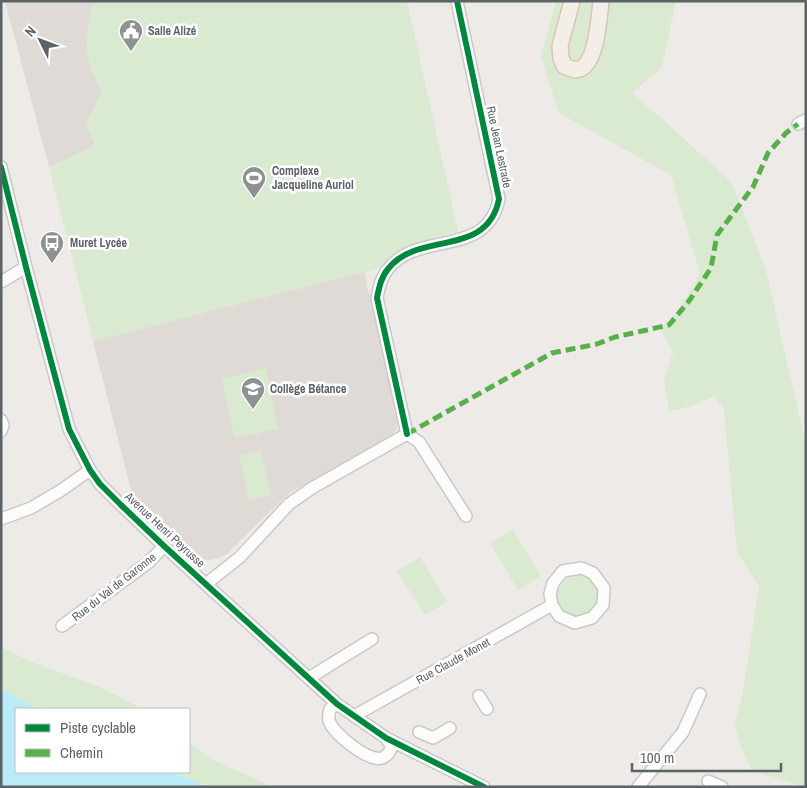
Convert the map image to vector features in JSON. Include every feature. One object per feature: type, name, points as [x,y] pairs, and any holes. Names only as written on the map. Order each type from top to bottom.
[{"type":"main road","points":[[572,1],[560,46],[564,66],[573,70],[581,69],[589,61],[594,49],[601,1]]},
{"type":"street","name":"Rue Jean Lestrade","points":[[407,434],[377,298],[383,277],[388,269],[408,252],[472,236],[484,228],[494,216],[499,199],[457,1]]},
{"type":"street","name":"Avenue Henri Peyrusse","points":[[2,170],[69,429],[90,470],[100,484],[164,546],[337,704],[386,738],[484,787]]},
{"type":"street","points":[[1,282],[26,267]]},
{"type":"street","points":[[1,420],[3,425],[1,431]]},
{"type":"street","points":[[206,584],[240,557],[289,504],[312,488],[407,434],[419,442],[466,516]]},
{"type":"street","points":[[2,518],[31,508],[90,470]]},
{"type":"street","name":"Rue du Val de Garonne","points":[[62,626],[149,562],[164,546]]},
{"type":"street","points":[[581,568],[593,573],[604,588],[603,605],[592,618],[575,623],[559,616],[552,605],[550,594],[552,583],[564,571],[581,568]]},
{"type":"street","name":"Rue Claude Monet","points":[[354,716],[552,605]]},
{"type":"street","points":[[309,678],[372,639]]},
{"type":"street","points":[[638,787],[683,732],[700,694]]},
{"type":"street","points":[[479,696],[487,708]]},
{"type":"street","points":[[337,704],[330,709],[328,718],[333,729],[354,747],[379,759],[388,755],[392,747],[386,738]]},
{"type":"street","points":[[408,749],[421,729],[433,738],[450,728]]},
{"type":"street","points":[[708,781],[722,787]]},
{"type":"shaded area","points":[[5,1],[94,1],[88,28],[88,57],[102,91],[86,125],[96,146],[49,167]]},
{"type":"shaded area","name":"Collège Bétance","points":[[365,271],[398,423],[396,430],[389,439],[294,490],[227,554],[210,560],[202,560],[188,555],[135,506],[93,341]]},
{"type":"green space","name":"Complexe Jacqueline Auriol","points":[[94,1],[407,1],[458,231],[402,248],[389,256],[380,267],[374,270],[93,341],[49,167],[96,145],[86,125],[102,91],[91,69],[87,44],[88,26]]},
{"type":"green space","points":[[556,1],[676,1],[662,67],[632,93],[732,183],[766,271],[806,445],[806,787],[751,770],[739,741],[735,724],[744,686],[759,586],[737,552],[724,410],[715,396],[689,407],[669,411],[664,380],[673,352],[660,328],[678,311],[700,274],[671,175],[559,113],[541,57]]},
{"type":"green space","points":[[266,368],[278,429],[234,438],[222,379]]},
{"type":"green space","points":[[261,451],[271,495],[249,500],[239,455]]},
{"type":"green space","points":[[513,530],[541,576],[518,590],[490,543]]},
{"type":"green space","points":[[420,557],[447,602],[425,615],[397,571]]},
{"type":"green space","points":[[578,574],[591,578],[601,589],[597,611],[577,619],[563,611],[559,605],[557,594],[559,588],[567,579]]},
{"type":"green space","points":[[1,647],[32,662],[100,687],[141,708],[34,708],[1,688]]},
{"type":"green space","points":[[190,743],[211,759],[273,787],[207,787],[176,773],[190,773]]},
{"type":"water","points":[[1,688],[34,708],[15,708],[15,773],[176,773],[207,787],[1,787]]},
{"type":"marked path","points":[[407,434],[552,353],[597,344],[615,337],[669,325],[689,301],[711,268],[717,235],[753,187],[768,153],[786,133],[798,124]]},
{"type":"cycle path","points":[[407,434],[377,298],[382,279],[388,269],[401,257],[416,250],[467,237],[481,230],[492,218],[499,199],[457,1]]},
{"type":"cycle path","points":[[1,167],[69,429],[90,470],[100,484],[164,546],[337,704],[386,738],[484,787]]},
{"type":"place","name":"Salle Alizé","points":[[131,52]]},
{"type":"place","name":"Complexe Jacqueline Auriol","points":[[254,199]]},
{"type":"place","name":"Muret Lycée","points":[[52,264]]},
{"type":"place","name":"Collège Bétance","points":[[253,410]]}]
